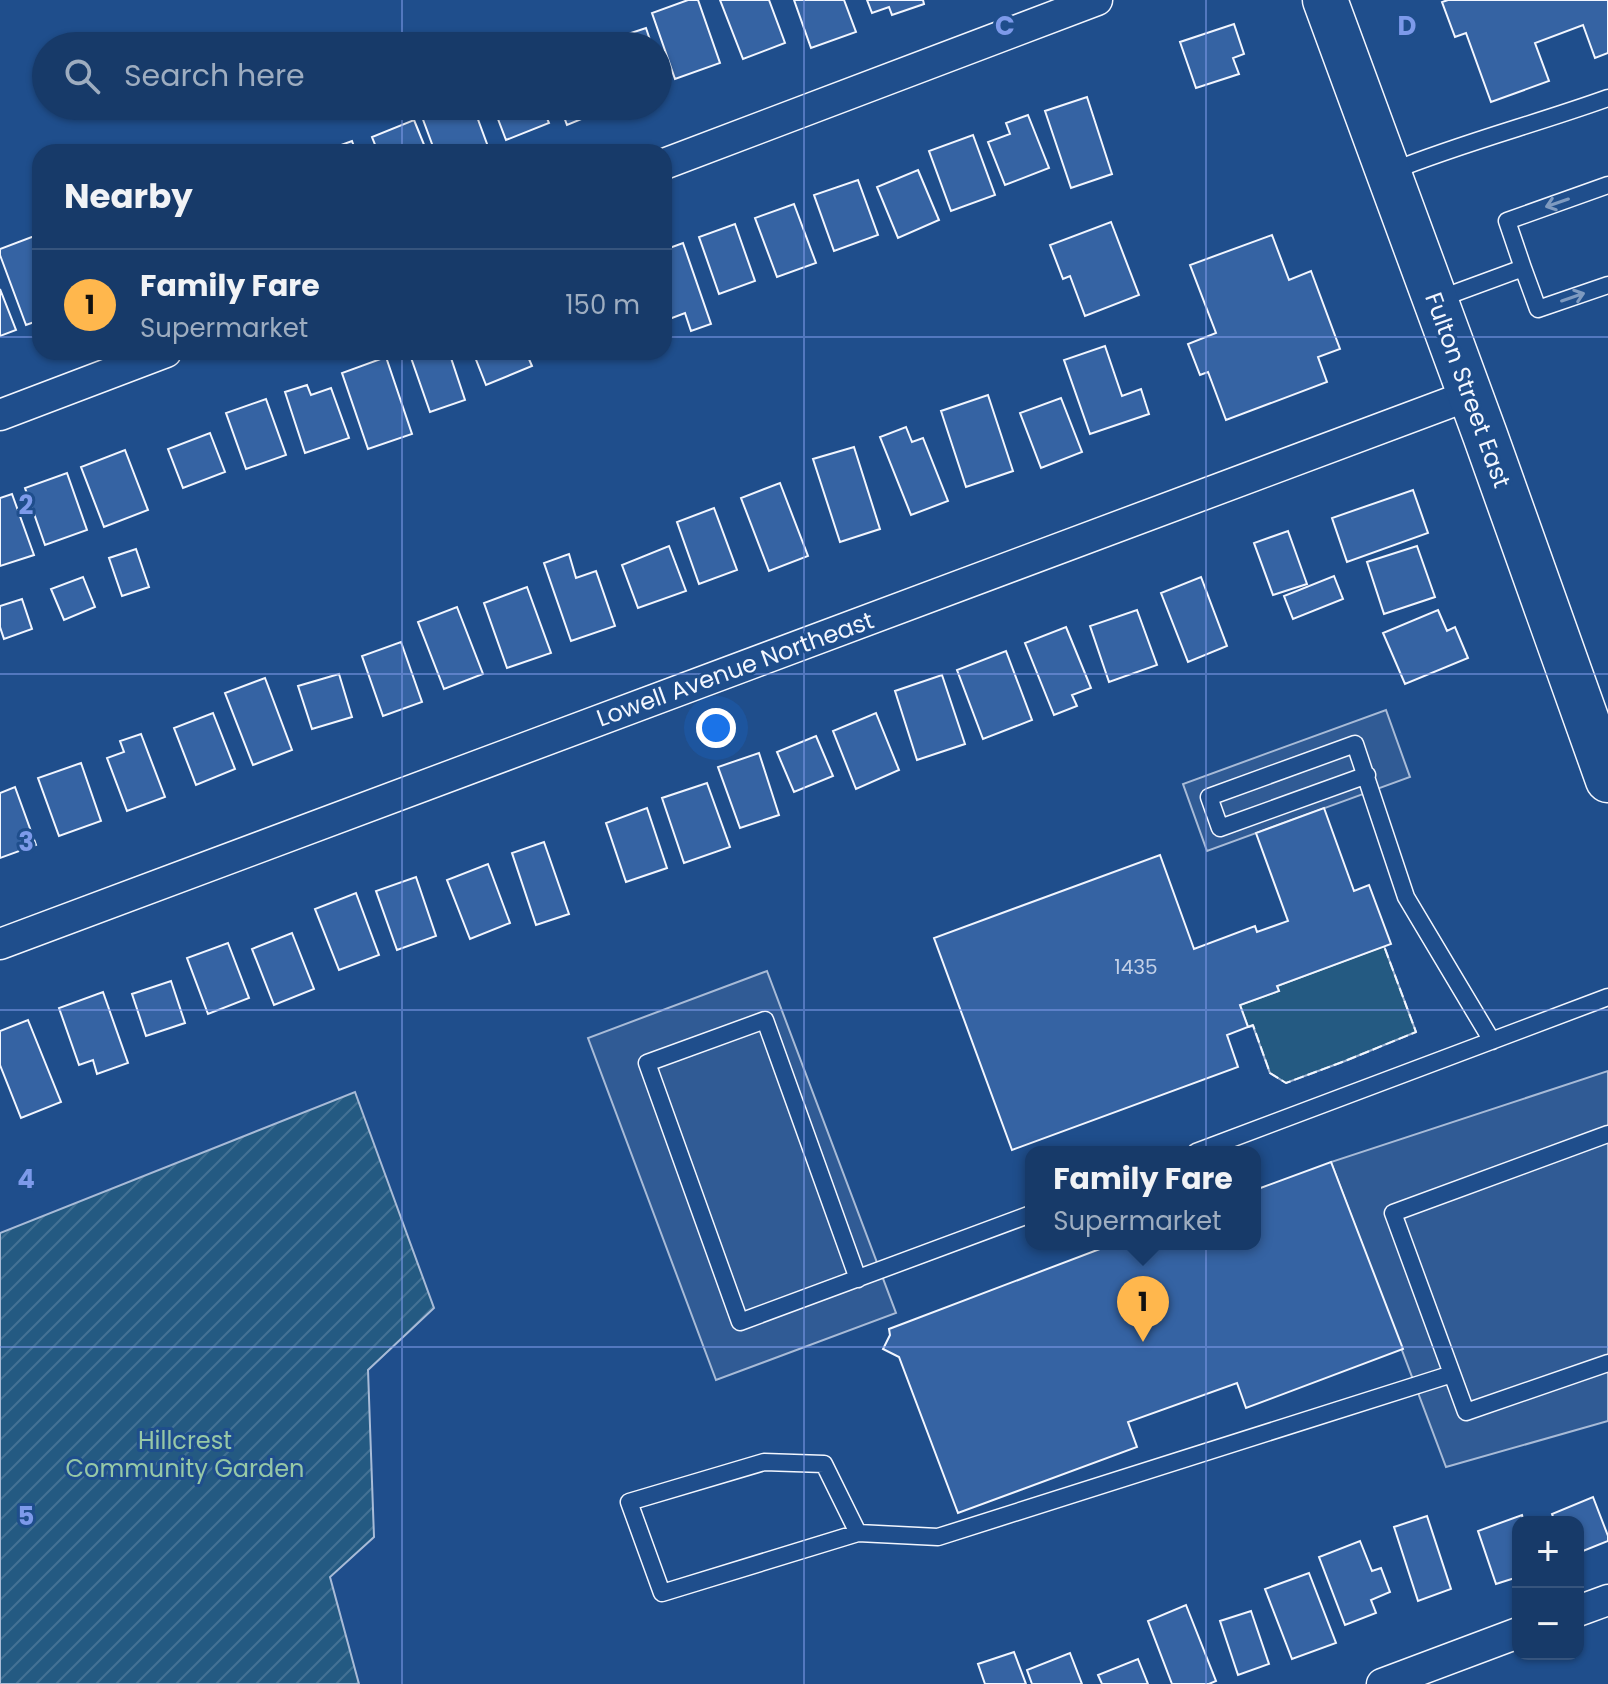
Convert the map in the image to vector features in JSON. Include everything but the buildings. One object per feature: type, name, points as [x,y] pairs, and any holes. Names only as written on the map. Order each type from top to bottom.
[{"type":"main road","name":"Fulton Street East","points":[[1325,0],[1608,780]]},
{"type":"street","points":[[672,161],[1097,0]]},
{"type":"street","points":[[0,415],[145,360]]},
{"type":"street","name":"Lowell Avenue Northeast","points":[[0,944],[1470,395]]},
{"type":"street","points":[[1584,1609],[1608,1600]]},
{"type":"street","points":[[1382,1684],[1512,1635]]},
{"type":"lane","points":[[1388,173],[1433,154],[1608,98]]},
{"type":"lane","points":[[1608,185],[1507,221],[1538,309],[1608,285]]},
{"type":"lane","points":[[1435,300],[1523,268]]},
{"type":"lane","points":[[1367,775],[1220,828],[1209,797],[1355,744],[1367,775],[1406,897],[1492,1041]]},
{"type":"lane","points":[[1212,1146],[1608,997]]},
{"type":"lane","points":[[858,1279],[765,1020],[647,1063],[740,1322],[858,1279],[1025,1216]]},
{"type":"lane","points":[[1608,1134],[1393,1213],[1466,1412],[1608,1363]]},
{"type":"lane","points":[[858,1533],[824,1464],[764,1462],[629,1502],[662,1593],[858,1533],[938,1537],[1452,1374]]},
{"type":"green space","points":[[1384,946],[1416,1032],[1286,1083],[1270,1073],[1253,1026],[1248,1027],[1240,1005],[1279,991],[1277,986]]},
{"type":"green space","name":"Hillcrest Community Garden","points":[[355,1092],[434,1308],[368,1370],[374,1537],[330,1577],[359,1684],[0,1684],[0,1233]]},
{"type":"shaded area","points":[[1386,710],[1410,777],[1207,851],[1183,784]]},
{"type":"shaded area","points":[[767,971],[896,1313],[716,1380],[588,1038]]},
{"type":"shaded area","points":[[1608,1071],[1608,1421],[1446,1467],[1331,1162]]},
{"type":"fence","points":[[1248,1027],[1253,1025],[1270,1073],[1286,1083],[1416,1032],[1384,946]]},
{"type":"place","name":"Family Fare","points":[[1143,1342]]}]
